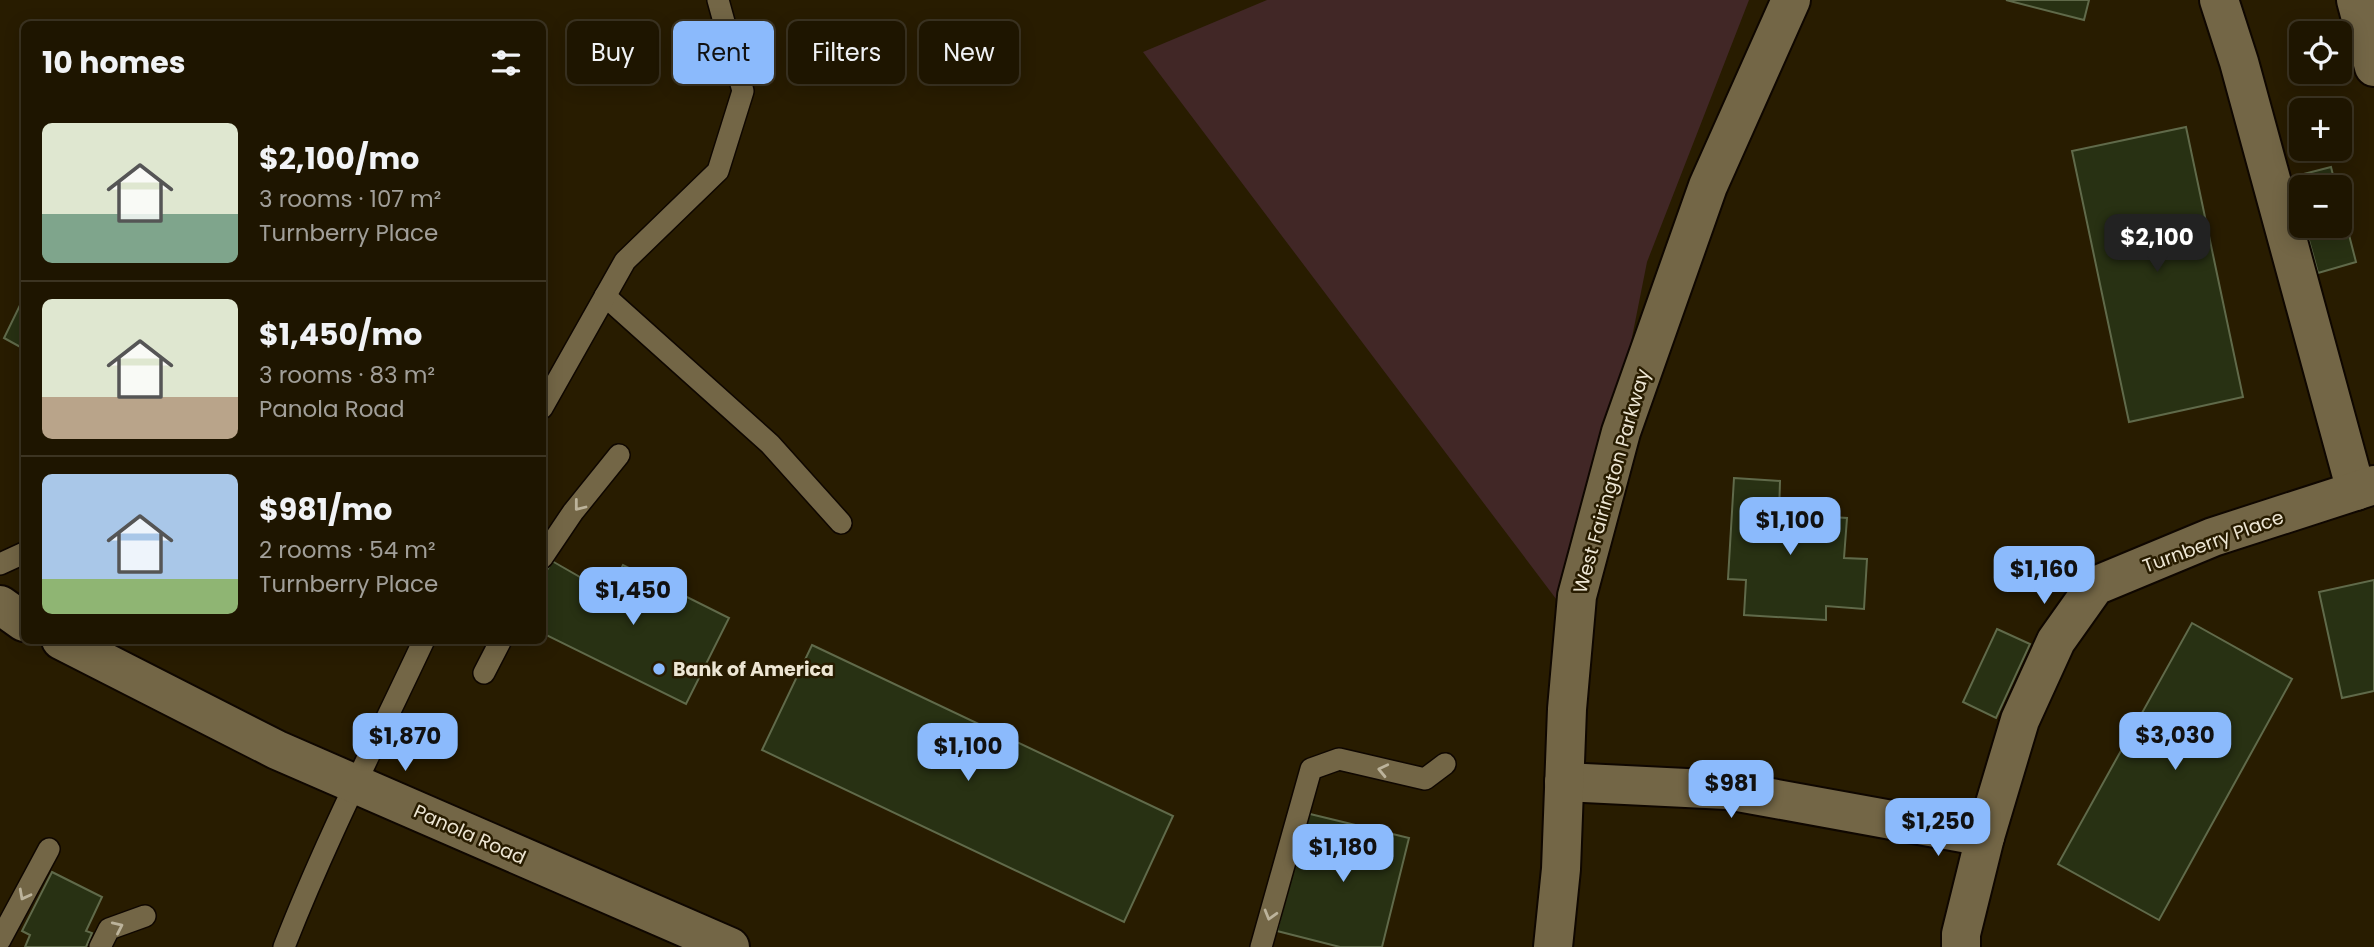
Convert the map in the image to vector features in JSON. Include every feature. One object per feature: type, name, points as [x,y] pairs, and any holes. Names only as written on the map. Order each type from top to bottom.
[{"type":"street","name":"West Fairington Parkway","points":[[1553,947],[1561,869],[1567,709],[1577,596],[1621,432],[1708,186],[1791,0]]},
{"type":"street","name":"Turnberry Place","points":[[1961,947],[1961,934],[1985,837],[2025,709],[2056,641],[2095,586],[2213,537],[2365,488],[2219,0]]},
{"type":"street","points":[[2356,0],[2374,67]]},
{"type":"street","points":[[0,605],[21,620]]},
{"type":"street","name":"Panola Road","points":[[81,646],[277,750],[730,947]]},
{"type":"street","points":[[1564,782],[1727,790],[1985,837]]},
{"type":"lane","points":[[546,401],[625,261],[718,170],[743,91],[718,0]]},
{"type":"lane","points":[[605,296],[770,444],[841,523]]},
{"type":"lane","points":[[546,552],[573,512],[619,456]]},
{"type":"lane","points":[[0,564],[21,554]]},
{"type":"lane","points":[[284,947],[355,784],[422,644]]},
{"type":"lane","points":[[484,673],[499,644]]},
{"type":"lane","points":[[1261,947],[1311,769],[1339,759],[1425,779],[1446,764]]},
{"type":"lane","points":[[0,940],[49,849]]},
{"type":"lane","points":[[100,947],[109,929],[145,916]]},
{"type":"shaded area","points":[[1267,0],[1749,0],[1647,262],[1575,624],[1143,52]]},
{"type":"building","points":[[2006,0],[2089,0],[2084,20]]},
{"type":"building","points":[[2186,127],[2243,397],[2129,422],[2072,151]]},
{"type":"building","points":[[2331,167],[2333,175],[2300,175]]},
{"type":"building","points":[[2308,238],[2350,238],[2356,262],[2318,273]]},
{"type":"building","points":[[21,303],[21,347],[4,338]]},
{"type":"building","points":[[1734,478],[1780,481],[1779,514],[1847,518],[1844,558],[1867,559],[1864,609],[1826,606],[1826,620],[1744,615],[1746,580],[1728,579]]},
{"type":"building","name":"Bank of America","points":[[552,561],[608,593],[623,565],[729,618],[686,704],[546,635],[546,572]]},
{"type":"building","points":[[2374,580],[2374,691],[2342,698],[2319,592]]},
{"type":"building","points":[[2192,623],[2292,679],[2159,920],[2058,864]]},
{"type":"building","points":[[1997,629],[2030,644],[1996,718],[1963,702]]},
{"type":"building","points":[[812,645],[1173,816],[1124,922],[762,750]]},
{"type":"building","points":[[1306,813],[1409,838],[1382,947],[1340,947],[1277,931]]},
{"type":"building","points":[[52,872],[102,897],[86,931],[92,933],[86,947],[25,947],[30,935],[22,931]]},
{"type":"place","name":"Bank of America","points":[[659,669]]}]
